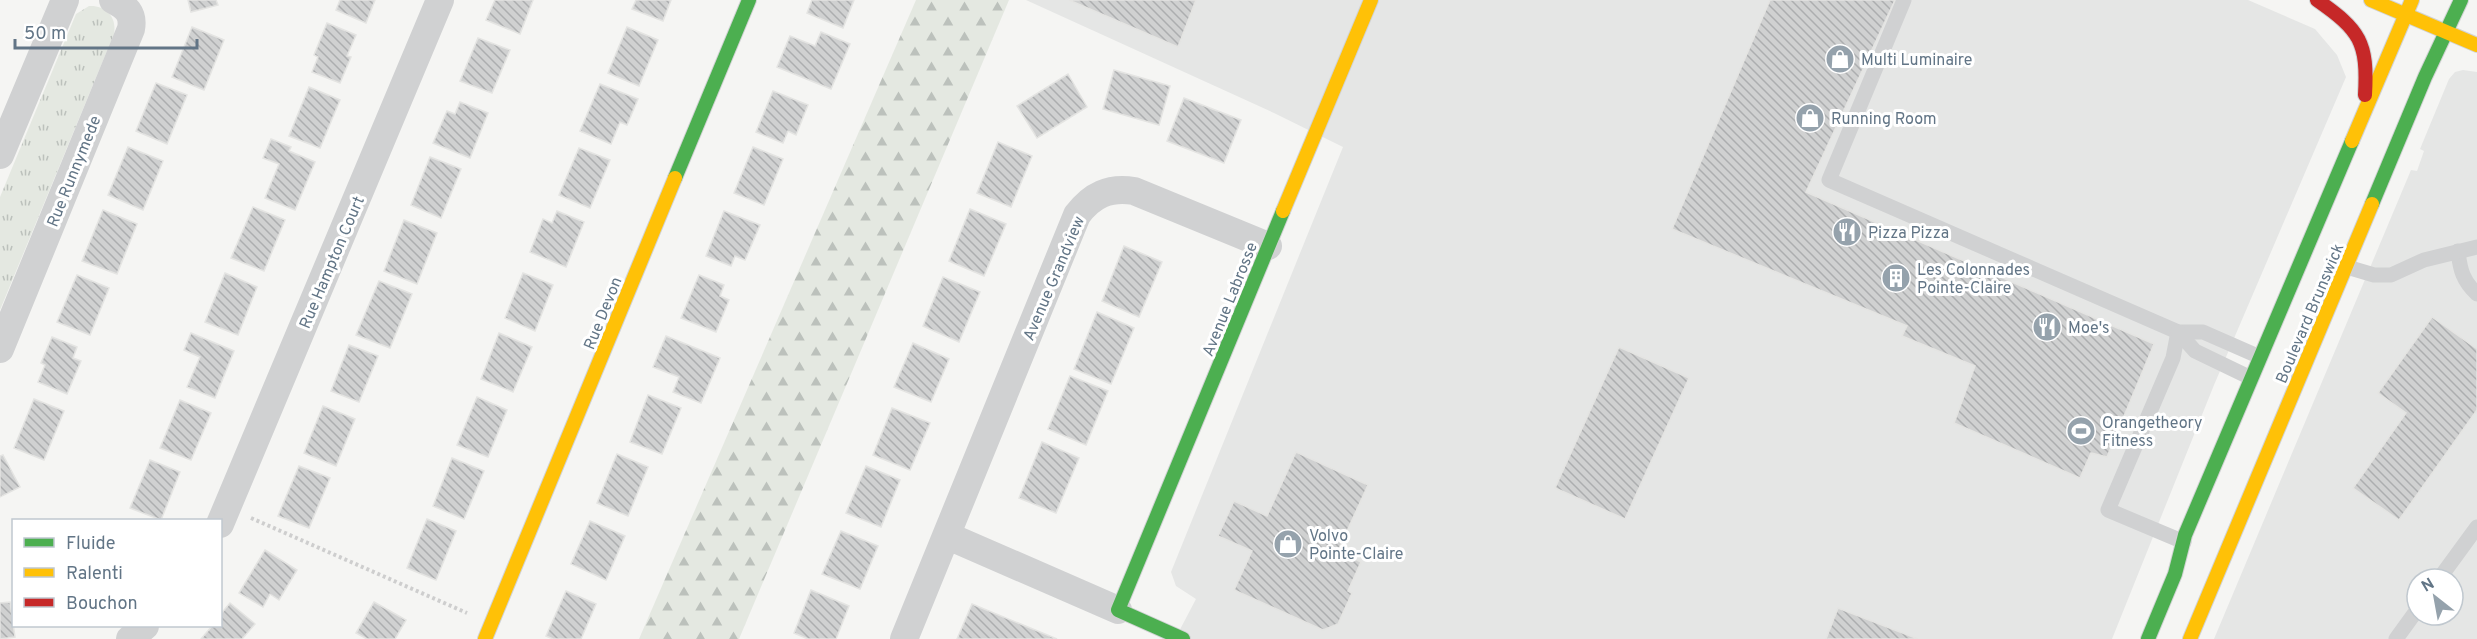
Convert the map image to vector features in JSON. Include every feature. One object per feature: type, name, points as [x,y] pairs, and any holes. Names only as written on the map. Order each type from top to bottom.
[{"type":"street","points":[[0,155],[65,0]]},
{"type":"street","name":"Rue Runnymede","points":[[0,349],[131,29],[133,21],[130,13],[125,6],[113,0]]},
{"type":"street","name":"Rue Hampton Court","points":[[225,516],[440,0]]},
{"type":"street","name":"Rue Devon","points":[[485,639],[749,0]]},
{"type":"street","name":"Avenue Labrosse","points":[[1118,610],[1371,0]]},
{"type":"street","points":[[2317,0],[2348,21],[2361,40],[2367,63],[2364,111]]},
{"type":"street","points":[[2371,0],[2477,45]]},
{"type":"street","name":"Boulevard Brunswick","points":[[2148,639],[2175,574],[2184,542],[2251,378],[2412,0]]},
{"type":"street","name":"Boulevard Brunswick","points":[[2190,639],[2425,77],[2461,0]]},
{"type":"street","name":"Avenue Grandview","points":[[904,639],[948,536],[1077,215],[1084,205],[1102,192],[1113,189],[1134,191],[1268,246]]},
{"type":"street","points":[[948,536],[1183,639]]},
{"type":"street","points":[[130,639],[144,627]]},
{"type":"lane","points":[[1904,0],[1830,180],[2178,332],[2203,332],[2260,357]]},
{"type":"lane","points":[[2347,267],[2374,275],[2391,275],[2424,260],[2477,247]]},
{"type":"lane","points":[[2458,251],[2462,274],[2477,294]]},
{"type":"lane","points":[[2178,332],[2195,351],[2251,378]]},
{"type":"lane","points":[[2178,332],[2173,358],[2108,510],[2184,542]]},
{"type":"lane","points":[[2448,567],[2477,527]]},
{"type":"lane","points":[[2396,639],[2405,627]]},
{"type":"path","points":[[225,516],[476,617]]},
{"type":"shaded area","points":[[1026,0],[2248,0],[2315,29],[2337,55],[2346,77],[2214,385],[2112,639],[1175,639],[1196,599],[1176,586],[1171,572],[1343,147],[1274,113]]},
{"type":"shaded area","points":[[2463,70],[2477,72],[2477,639],[2214,639],[2411,170],[2417,171],[2424,151],[2420,149],[2449,79],[2455,72]]},
{"type":"green space","points":[[916,0],[1009,0],[739,639],[639,639]]},
{"type":"green space","points":[[89,6],[95,6],[109,13],[114,22],[114,34],[0,310],[0,197],[76,14]]},
{"type":"building","points":[[188,0],[216,0],[218,5],[191,12]]},
{"type":"building","points":[[340,0],[375,0],[366,23],[336,10]]},
{"type":"building","points":[[495,0],[533,0],[520,34],[486,20]]},
{"type":"building","points":[[636,0],[671,0],[663,21],[632,9]]},
{"type":"building","points":[[812,0],[854,0],[843,28],[807,13]]},
{"type":"building","points":[[1069,0],[1196,0],[1178,47]]},
{"type":"building","name":"Les Colonnades Pointe-Claire","points":[[1770,0],[1895,0],[1806,192],[2154,344],[2107,457],[2091,453],[2080,478],[1954,423],[1975,366],[1902,336],[1907,326],[1672,229]]},
{"type":"building","points":[[327,23],[356,35],[347,56],[351,57],[340,83],[312,72],[318,57],[314,55]]},
{"type":"building","points":[[192,27],[224,40],[204,90],[172,77]]},
{"type":"building","points":[[627,27],[658,40],[639,86],[608,73]]},
{"type":"building","points":[[821,32],[850,44],[831,89],[777,67],[790,36],[815,46]]},
{"type":"building","points":[[478,38],[510,50],[492,93],[460,81]]},
{"type":"building","points":[[1114,70],[1170,86],[1159,125],[1103,109]]},
{"type":"building","points":[[1068,74],[1087,107],[1037,138],[1017,106]]},
{"type":"building","points":[[156,83],[187,95],[167,144],[136,131]]},
{"type":"building","points":[[600,84],[638,99],[627,125],[620,122],[611,144],[580,131]]},
{"type":"building","points":[[309,87],[340,100],[320,148],[289,136]]},
{"type":"building","points":[[773,91],[808,105],[796,135],[788,131],[783,143],[756,132]]},
{"type":"building","points":[[1184,98],[1241,120],[1224,163],[1167,141]]},
{"type":"building","points":[[460,102],[488,113],[470,158],[433,143],[447,111],[455,114]]},
{"type":"building","points":[[271,139],[291,147],[289,151],[315,162],[295,210],[265,198],[279,164],[263,158]]},
{"type":"building","points":[[998,142],[1032,156],[1011,207],[977,193]]},
{"type":"building","points":[[128,147],[163,161],[143,210],[108,195]]},
{"type":"building","points":[[753,147],[783,159],[764,205],[734,193]]},
{"type":"building","points":[[579,148],[610,160],[590,208],[559,195]]},
{"type":"building","points":[[430,157],[461,169],[441,218],[411,205]]},
{"type":"building","points":[[253,207],[285,220],[264,271],[231,258]]},
{"type":"building","points":[[970,209],[1006,224],[984,276],[949,261]]},
{"type":"building","points":[[103,210],[137,224],[117,274],[82,261]]},
{"type":"building","points":[[557,211],[584,222],[566,267],[530,252],[543,219],[552,223]]},
{"type":"building","points":[[724,211],[760,225],[745,260],[735,256],[731,266],[706,256]]},
{"type":"building","points":[[404,220],[437,233],[417,284],[384,271]]},
{"type":"building","points":[[1124,246],[1162,262],[1139,317],[1102,301]]},
{"type":"building","points":[[225,273],[257,287],[238,335],[205,322]]},
{"type":"building","points":[[523,273],[553,285],[535,331],[505,318]]},
{"type":"building","points":[[77,275],[109,288],[90,335],[57,322]]},
{"type":"building","points":[[699,275],[724,285],[720,296],[729,300],[716,332],[681,318]]},
{"type":"building","points":[[943,277],[980,292],[959,342],[923,326]]},
{"type":"building","points":[[379,281],[412,294],[390,348],[356,335]]},
{"type":"building","points":[[1097,312],[1134,328],[1111,384],[1074,369]]},
{"type":"building","points":[[2432,317],[2477,349],[2477,410],[2399,520],[2353,488],[2406,413],[2378,393]]},
{"type":"building","points":[[191,333],[234,351],[215,398],[187,387],[200,357],[184,350]]},
{"type":"building","points":[[499,333],[532,347],[513,392],[481,379]]},
{"type":"building","points":[[666,336],[720,358],[701,403],[673,392],[679,377],[653,367]]},
{"type":"building","points":[[52,337],[77,347],[73,358],[81,361],[67,394],[38,382],[45,365],[41,363]]},
{"type":"building","points":[[913,343],[949,359],[931,402],[894,387]]},
{"type":"building","points":[[349,345],[378,356],[359,402],[331,391]]},
{"type":"building","points":[[1619,347],[1689,378],[1625,519],[1555,488]]},
{"type":"building","points":[[1070,376],[1108,391],[1086,445],[1048,429]]},
{"type":"building","points":[[648,395],[681,408],[662,454],[630,442]]},
{"type":"building","points":[[477,397],[507,410],[488,457],[457,445]]},
{"type":"building","points":[[34,399],[64,411],[44,460],[14,448]]},
{"type":"building","points":[[180,400],[211,413],[191,460],[160,448]]},
{"type":"building","points":[[323,406],[355,419],[336,466],[304,453]]},
{"type":"building","points":[[892,408],[930,423],[910,470],[873,455]]},
{"type":"building","points":[[1042,442],[1079,458],[1056,513],[1019,498]]},
{"type":"building","name":"Volvo Pointe-Claire","points":[[1296,452],[1368,485],[1338,551],[1361,562],[1348,591],[1352,593],[1338,624],[1323,630],[1234,590],[1252,551],[1218,536],[1234,501],[1267,516]]},
{"type":"building","points":[[617,454],[648,467],[628,516],[597,503]]},
{"type":"building","points":[[3,455],[20,487],[0,497],[0,456]]},
{"type":"building","points":[[452,458],[484,471],[464,519],[433,506]]},
{"type":"building","points":[[150,460],[180,472],[161,519],[130,508]]},
{"type":"building","points":[[299,466],[330,478],[309,528],[278,516]]},
{"type":"building","points":[[866,466],[900,480],[881,527],[846,513]]},
{"type":"building","points":[[427,519],[456,531],[436,580],[407,568]]},
{"type":"building","points":[[590,521],[625,536],[606,580],[571,564]]},
{"type":"building","points":[[841,531],[878,546],[860,589],[822,574]]},
{"type":"building","points":[[265,550],[297,570],[279,600],[270,594],[263,607],[239,593]]},
{"type":"building","points":[[811,590],[849,606],[836,639],[808,639],[794,633]]},
{"type":"building","points":[[566,591],[596,604],[581,639],[553,639],[546,636]]},
{"type":"building","points":[[10,602],[15,637],[0,639],[0,603]]},
{"type":"building","points":[[374,602],[406,620],[395,639],[367,639],[356,633]]},
{"type":"building","points":[[230,603],[255,624],[242,639],[201,639],[211,627],[222,627],[222,613]]},
{"type":"building","points":[[972,604],[1057,639],[957,639]]},
{"type":"building","points":[[1838,608],[1918,639],[1826,639]]},
{"type":"traffic: fast","points":[[675,178],[749,0]]},
{"type":"traffic: fast","points":[[2372,204],[2425,77],[2461,0]]},
{"type":"traffic: fast","points":[[2148,639],[2175,574],[2185,535],[2352,141]]},
{"type":"traffic: fast","points":[[1183,639],[1118,610],[1283,211]]},
{"type":"traffic: slow","points":[[1283,211],[1371,0]]},
{"type":"traffic: slow","points":[[2371,0],[2477,45]]},
{"type":"traffic: slow","points":[[2352,141],[2412,0]]},
{"type":"traffic: slow","points":[[485,639],[675,178]]},
{"type":"traffic: slow","points":[[2190,639],[2372,204]]},
{"type":"traffic: jam","points":[[2317,0],[2343,20],[2358,39],[2365,62],[2365,95]]},
{"type":"place","name":"Multi Luminaire","points":[[1840,59]]},
{"type":"place","name":"Running Room","points":[[1810,118]]},
{"type":"place","name":"Pizza Pizza","points":[[1847,232]]},
{"type":"place","name":"Les Colonnades Pointe-Claire","points":[[1896,278]]},
{"type":"place","name":"Moe's","points":[[2047,327]]},
{"type":"place","name":"Orangetheory Fitness","points":[[2081,431]]},
{"type":"place","name":"Volvo Pointe-Claire","points":[[1288,544]]}]
